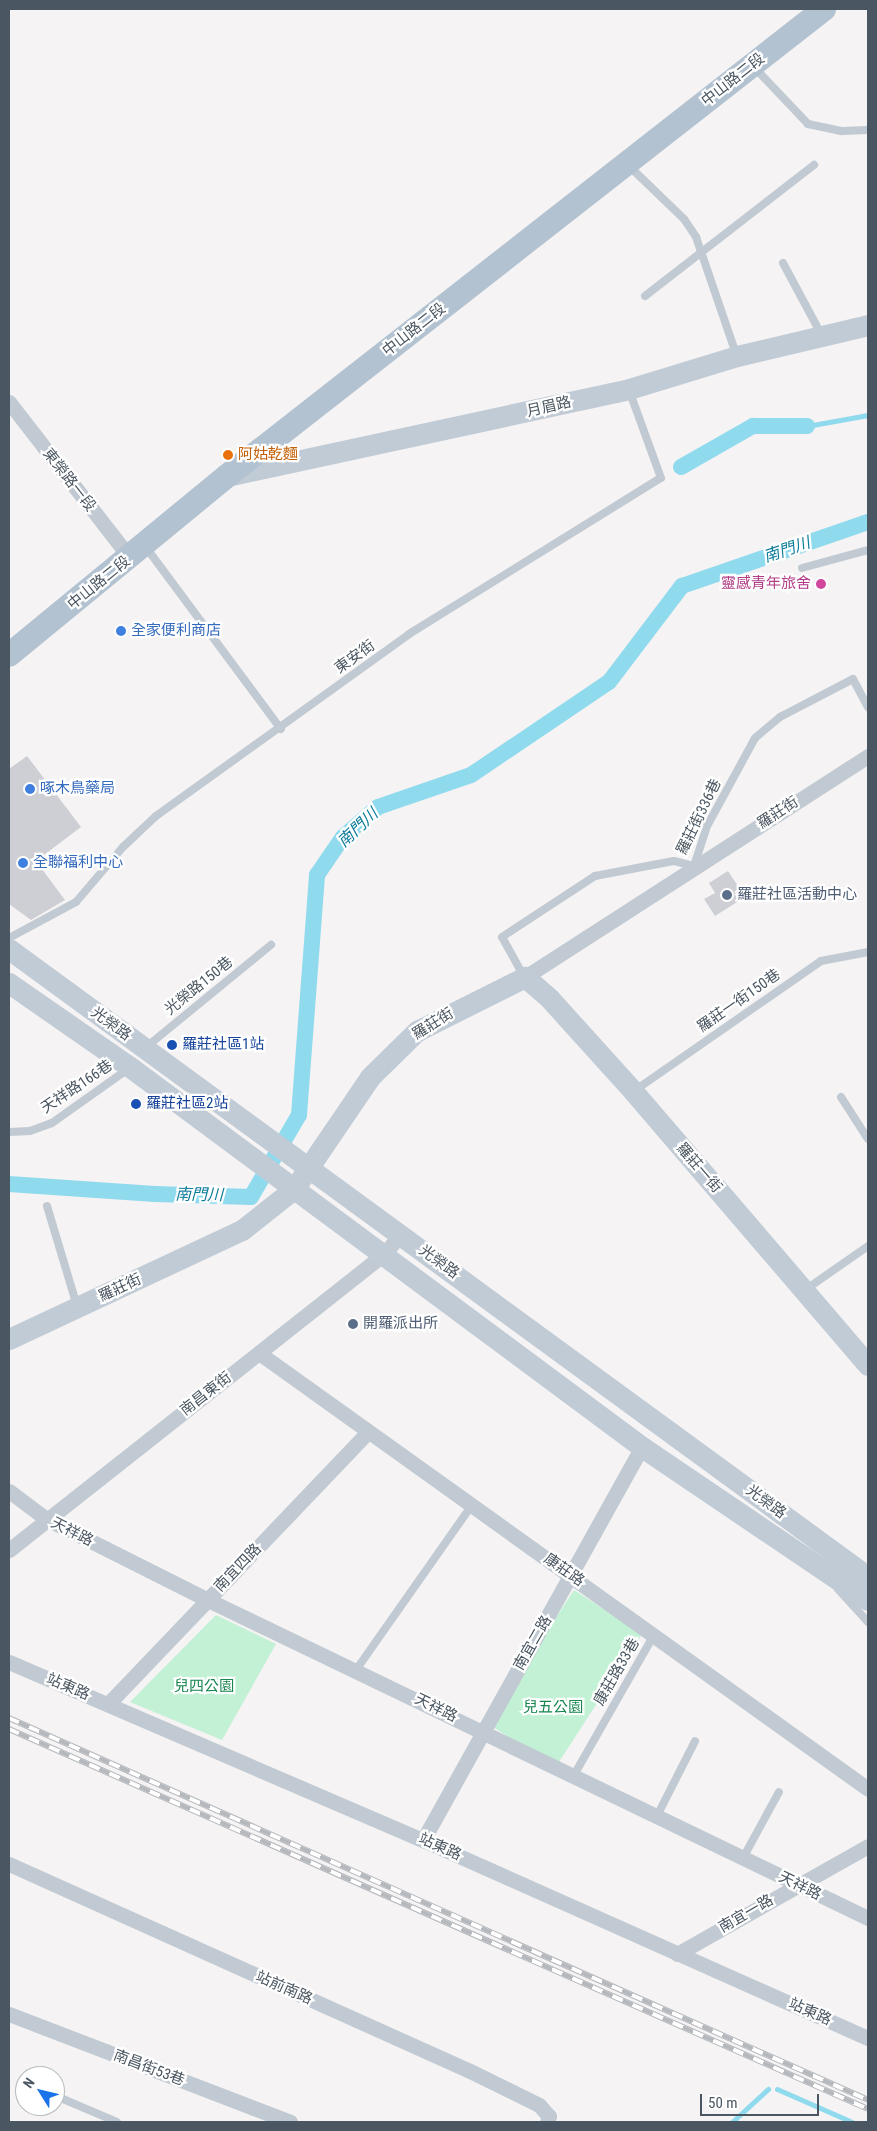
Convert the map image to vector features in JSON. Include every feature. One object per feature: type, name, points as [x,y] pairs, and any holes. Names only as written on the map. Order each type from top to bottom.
[{"type":"main road","name":"中山路二段","points":[[9,655],[138,552],[227,476],[824,9]]},
{"type":"street","name":"月眉路","points":[[227,476],[629,389],[737,356],[868,325]]},
{"type":"street","name":"東榮路一段","points":[[9,402],[138,552]]},
{"type":"street","name":"羅莊街","points":[[9,1339],[242,1230],[294,1189],[306,1168],[370,1077],[416,1031],[495,989],[525,977],[694,866],[868,756]]},
{"type":"street","name":"光榮路","points":[[9,949],[306,1168],[401,1234],[818,1552],[868,1600]]},
{"type":"street","name":"羅莊一街","points":[[525,977],[550,999],[633,1091],[868,1365]]},
{"type":"street","name":"光榮路","points":[[9,983],[130,1068],[384,1254],[642,1447],[818,1552],[864,1568]]},
{"type":"street","name":"南昌東街","points":[[9,1550],[45,1518],[384,1254],[401,1234]]},
{"type":"street","name":"康莊路","points":[[259,1353],[868,1790]]},
{"type":"street","name":"南宜四路","points":[[108,1704],[368,1432]]},
{"type":"street","name":"南宜二路","points":[[423,1840],[482,1731],[572,1576],[642,1447]]},
{"type":"street","name":"天祥路","points":[[9,1492],[45,1518],[208,1600],[868,1918]]},
{"type":"street","name":"站東路","points":[[9,1662],[423,1840],[868,2038]]},
{"type":"street","name":"南宜一路","points":[[677,1954],[868,1846]]},
{"type":"street","name":"站前南路","points":[[9,1864],[470,2071],[539,2105],[549,2116],[547,2122]]},
{"type":"street","name":"南昌街53巷","points":[[9,2014],[290,2122]]},
{"type":"lane","points":[[752,64],[808,124],[842,130],[868,130]]},
{"type":"lane","points":[[626,164],[684,219],[702,252],[737,356]]},
{"type":"lane","points":[[645,296],[814,165]]},
{"type":"lane","points":[[783,263],[822,336]]},
{"type":"lane","name":"東安街","points":[[9,938],[76,902],[124,847],[156,816],[281,729],[409,634],[661,478],[629,389]]},
{"type":"lane","points":[[802,568],[868,550]]},
{"type":"lane","points":[[138,552],[281,729]]},
{"type":"lane","name":"羅莊街336巷","points":[[525,977],[502,936],[595,876],[674,861],[694,866],[706,828],[755,738],[780,717],[853,679],[868,707]]},
{"type":"lane","name":"光榮路150巷","points":[[144,1048],[272,945]]},
{"type":"lane","name":"羅莊一街150巷","points":[[633,1091],[821,961],[868,952]]},
{"type":"lane","name":"天祥路166巷","points":[[9,1132],[30,1132],[52,1123],[130,1068]]},
{"type":"lane","points":[[842,1097],[868,1138]]},
{"type":"lane","points":[[47,1206],[78,1308]]},
{"type":"lane","points":[[805,1290],[868,1246]]},
{"type":"lane","points":[[356,1670],[472,1505]]},
{"type":"lane","points":[[818,1552],[868,1622]]},
{"type":"lane","name":"康莊路33巷","points":[[574,1775],[654,1635]]},
{"type":"lane","points":[[658,1816],[695,1741]]},
{"type":"lane","points":[[743,1858],[779,1792]]},
{"type":"lane","points":[[65,2100],[117,2122]]},
{"type":"green space","name":"兒五公園","points":[[574,1590],[642,1634],[555,1767],[487,1723]]},
{"type":"green space","name":"兒四公園","points":[[216,1615],[276,1644],[222,1740],[130,1702]]},
{"type":"building","points":[[27,756],[81,827],[36,861],[65,900],[31,920],[9,904],[9,769]]},
{"type":"building","name":"羅莊社區活動中心","points":[[728,871],[745,897],[715,916],[704,899],[715,893],[709,883]]},
{"type":"waterway","points":[[807,426],[868,415]]},
{"type":"waterway","points":[[681,467],[753,426],[807,426]]},
{"type":"waterway","name":"南門川","points":[[9,1184],[155,1194],[251,1197],[299,1115],[317,875],[343,837],[378,807],[471,775],[609,682],[682,586],[868,522]]},
{"type":"waterway","points":[[732,2122],[768,2089]]},
{"type":"waterway","points":[[777,2089],[852,2122]]},
{"type":"railway","points":[[9,1718],[868,2100]]},
{"type":"railway","points":[[9,1729],[868,2109]]},
{"type":"place","name":"阿姑乾麵","points":[[228,455]]},
{"type":"place","name":"靈感青年旅舍","points":[[821,584]]},
{"type":"place","name":"全家便利商店","points":[[121,631]]},
{"type":"place","name":"啄木鳥藥局","points":[[30,789]]},
{"type":"place","name":"全聯福利中心","points":[[23,863]]},
{"type":"place","name":"羅莊社區活動中心","points":[[727,895]]},
{"type":"place","name":"羅莊社區1站","points":[[172,1045]]},
{"type":"place","name":"羅莊社區2站","points":[[136,1104]]},
{"type":"place","name":"開羅派出所","points":[[353,1324]]}]
